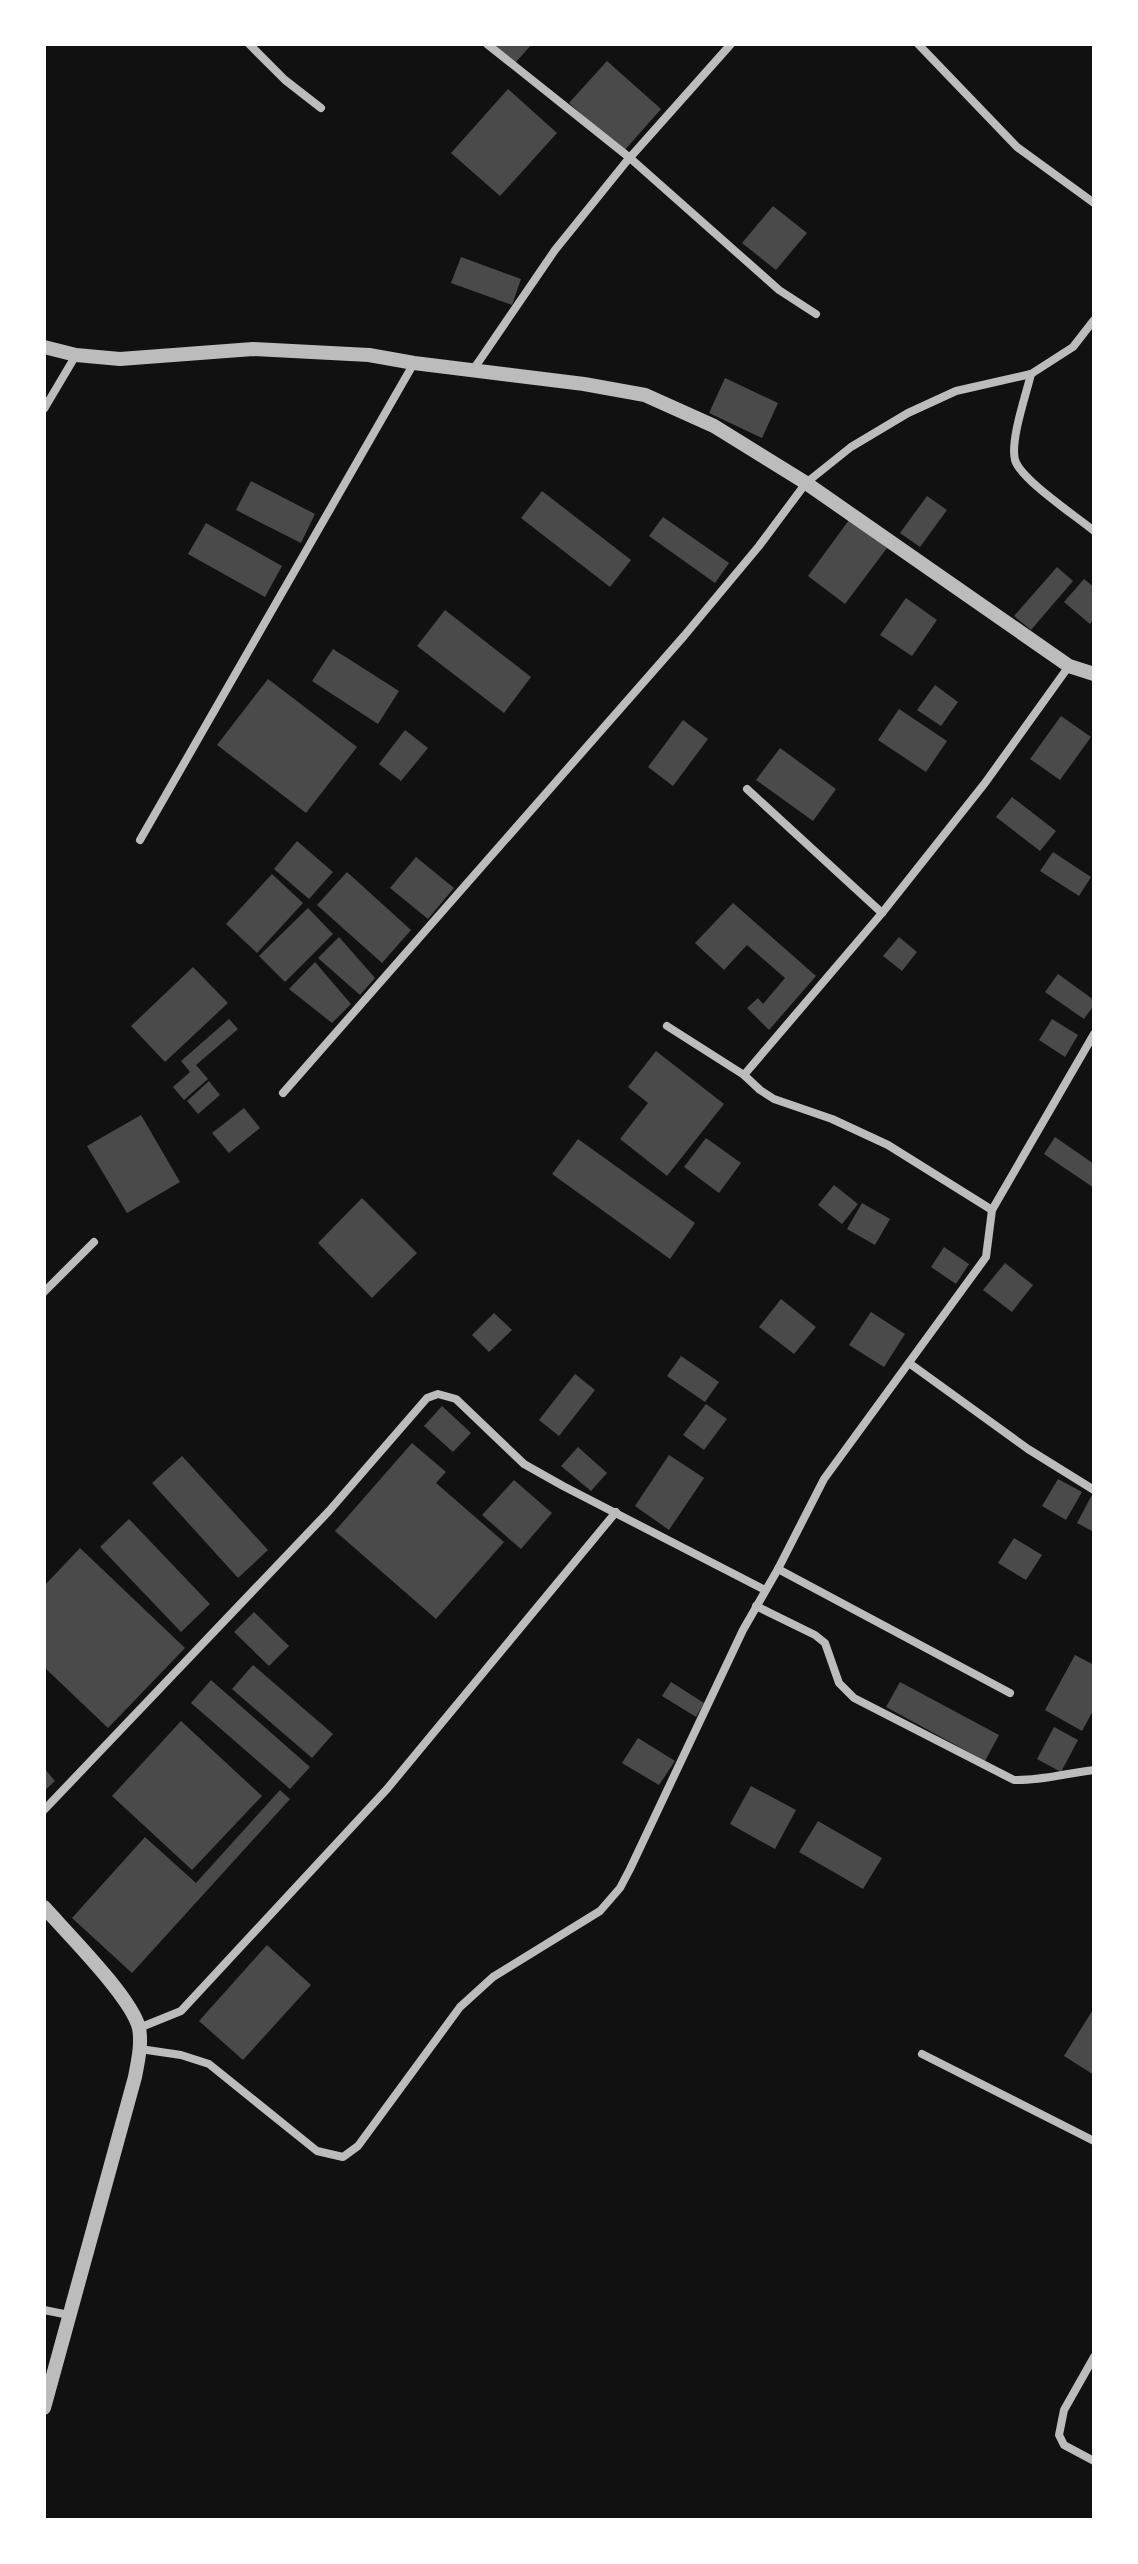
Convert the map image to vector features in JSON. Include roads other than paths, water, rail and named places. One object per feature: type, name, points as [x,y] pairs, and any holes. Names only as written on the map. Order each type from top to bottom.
[{"type":"street","points":[[249,44],[285,80],[321,108]]},
{"type":"street","points":[[487,44],[630,158],[779,290],[816,314]]},
{"type":"street","points":[[473,370],[555,250],[630,158],[731,44]]},
{"type":"street","points":[[918,44],[1017,147],[1094,203]]},
{"type":"street","points":[[283,1093],[684,636],[759,546],[806,483],[851,447],[908,413],[956,391],[1031,374],[1073,347],[1094,320]]},
{"type":"street","points":[[44,347],[76,355],[120,359],[253,349],[369,355],[645,395],[714,426],[806,483],[1069,666],[1094,674]]},
{"type":"street","points":[[44,409],[76,355]]},
{"type":"street","points":[[140,840],[414,363]]},
{"type":"street","points":[[1031,374],[1015,444],[1015,459],[1022,474],[1094,531]]},
{"type":"street","points":[[744,1075],[882,913],[985,783],[1069,666]]},
{"type":"street","points":[[747,789],[882,913]]},
{"type":"street","points":[[667,1026],[744,1075],[774,1099],[832,1119],[888,1145],[992,1210]]},
{"type":"street","points":[[140,2049],[181,2055],[209,2064],[317,2151],[343,2157],[358,2146],[460,2007],[493,1977],[600,1911],[620,1888],[756,1606],[824,1479],[986,1257],[992,1210],[1094,1034]]},
{"type":"street","points":[[44,1292],[94,1242]]},
{"type":"street","points":[[909,1363],[1028,1449],[1094,1490]]},
{"type":"street","points":[[44,1810],[329,1511],[427,1398],[438,1394],[456,1399],[524,1464],[765,1590]]},
{"type":"street","points":[[139,2028],[181,2011],[387,1789],[616,1512]]},
{"type":"street","points":[[778,1569],[1010,1693]]},
{"type":"street","points":[[756,1606],[825,1643],[839,1683],[854,1698],[1004,1776],[1034,1781],[1094,1770]]},
{"type":"street","points":[[44,1907],[130,2006],[139,2028],[140,2049],[135,2077],[44,2408]]},
{"type":"street","points":[[922,2054],[1094,2141]]},
{"type":"street","points":[[44,2310],[69,2315]]},
{"type":"street","points":[[1094,2357],[1064,2410],[1059,2435],[1064,2445],[1094,2461]]}]
